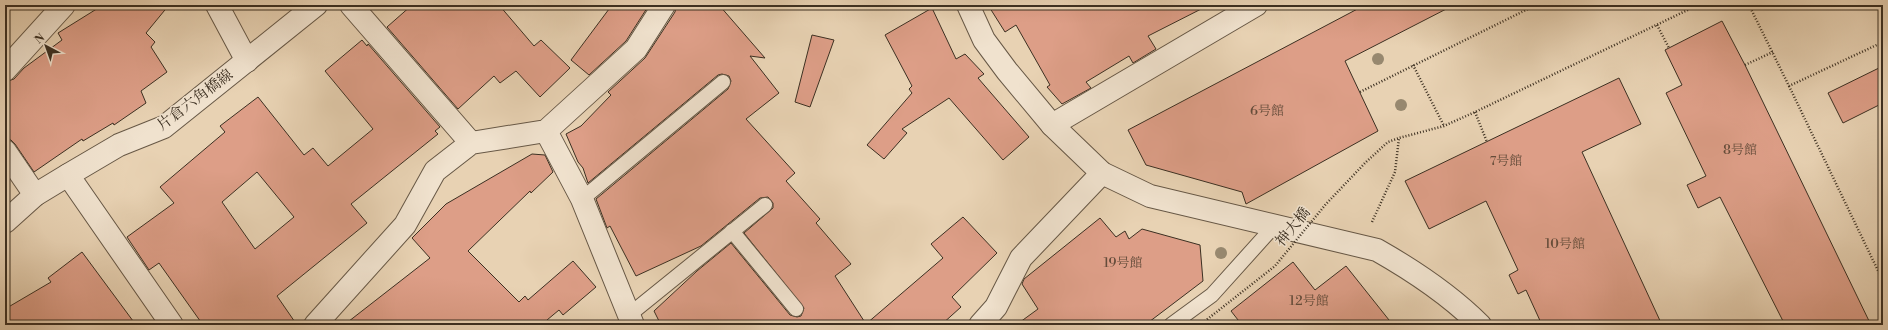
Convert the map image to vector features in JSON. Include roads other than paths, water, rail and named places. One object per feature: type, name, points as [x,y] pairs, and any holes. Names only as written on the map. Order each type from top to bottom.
[{"type":"street","points":[[5,70],[64,5]]},
{"type":"street","points":[[217,5],[247,61]]},
{"type":"street","name":"片倉六角橋線","points":[[5,222],[36,195],[68,175],[119,145],[164,127],[316,5]]},
{"type":"street","points":[[351,5],[471,143]]},
{"type":"street","points":[[315,325],[405,225],[435,171],[471,143],[546,131],[636,49],[664,5]]},
{"type":"street","points":[[968,5],[984,40],[1007,71],[1052,125],[1102,173],[1150,196],[1377,250],[1402,265],[1464,310],[1480,325]]},
{"type":"street","points":[[1052,125],[1256,5]]},
{"type":"street","points":[[546,131],[582,199],[631,320]]},
{"type":"street","points":[[5,151],[36,195]]},
{"type":"street","points":[[980,325],[996,307],[1021,258],[1102,173]]},
{"type":"street","points":[[68,175],[172,325]]},
{"type":"lane","points":[[582,199],[723,82]]},
{"type":"lane","points":[[631,320],[765,204]]},
{"type":"lane","points":[[1171,325],[1212,294],[1275,225]]},
{"type":"lane","points":[[732,231],[796,308]]}]
